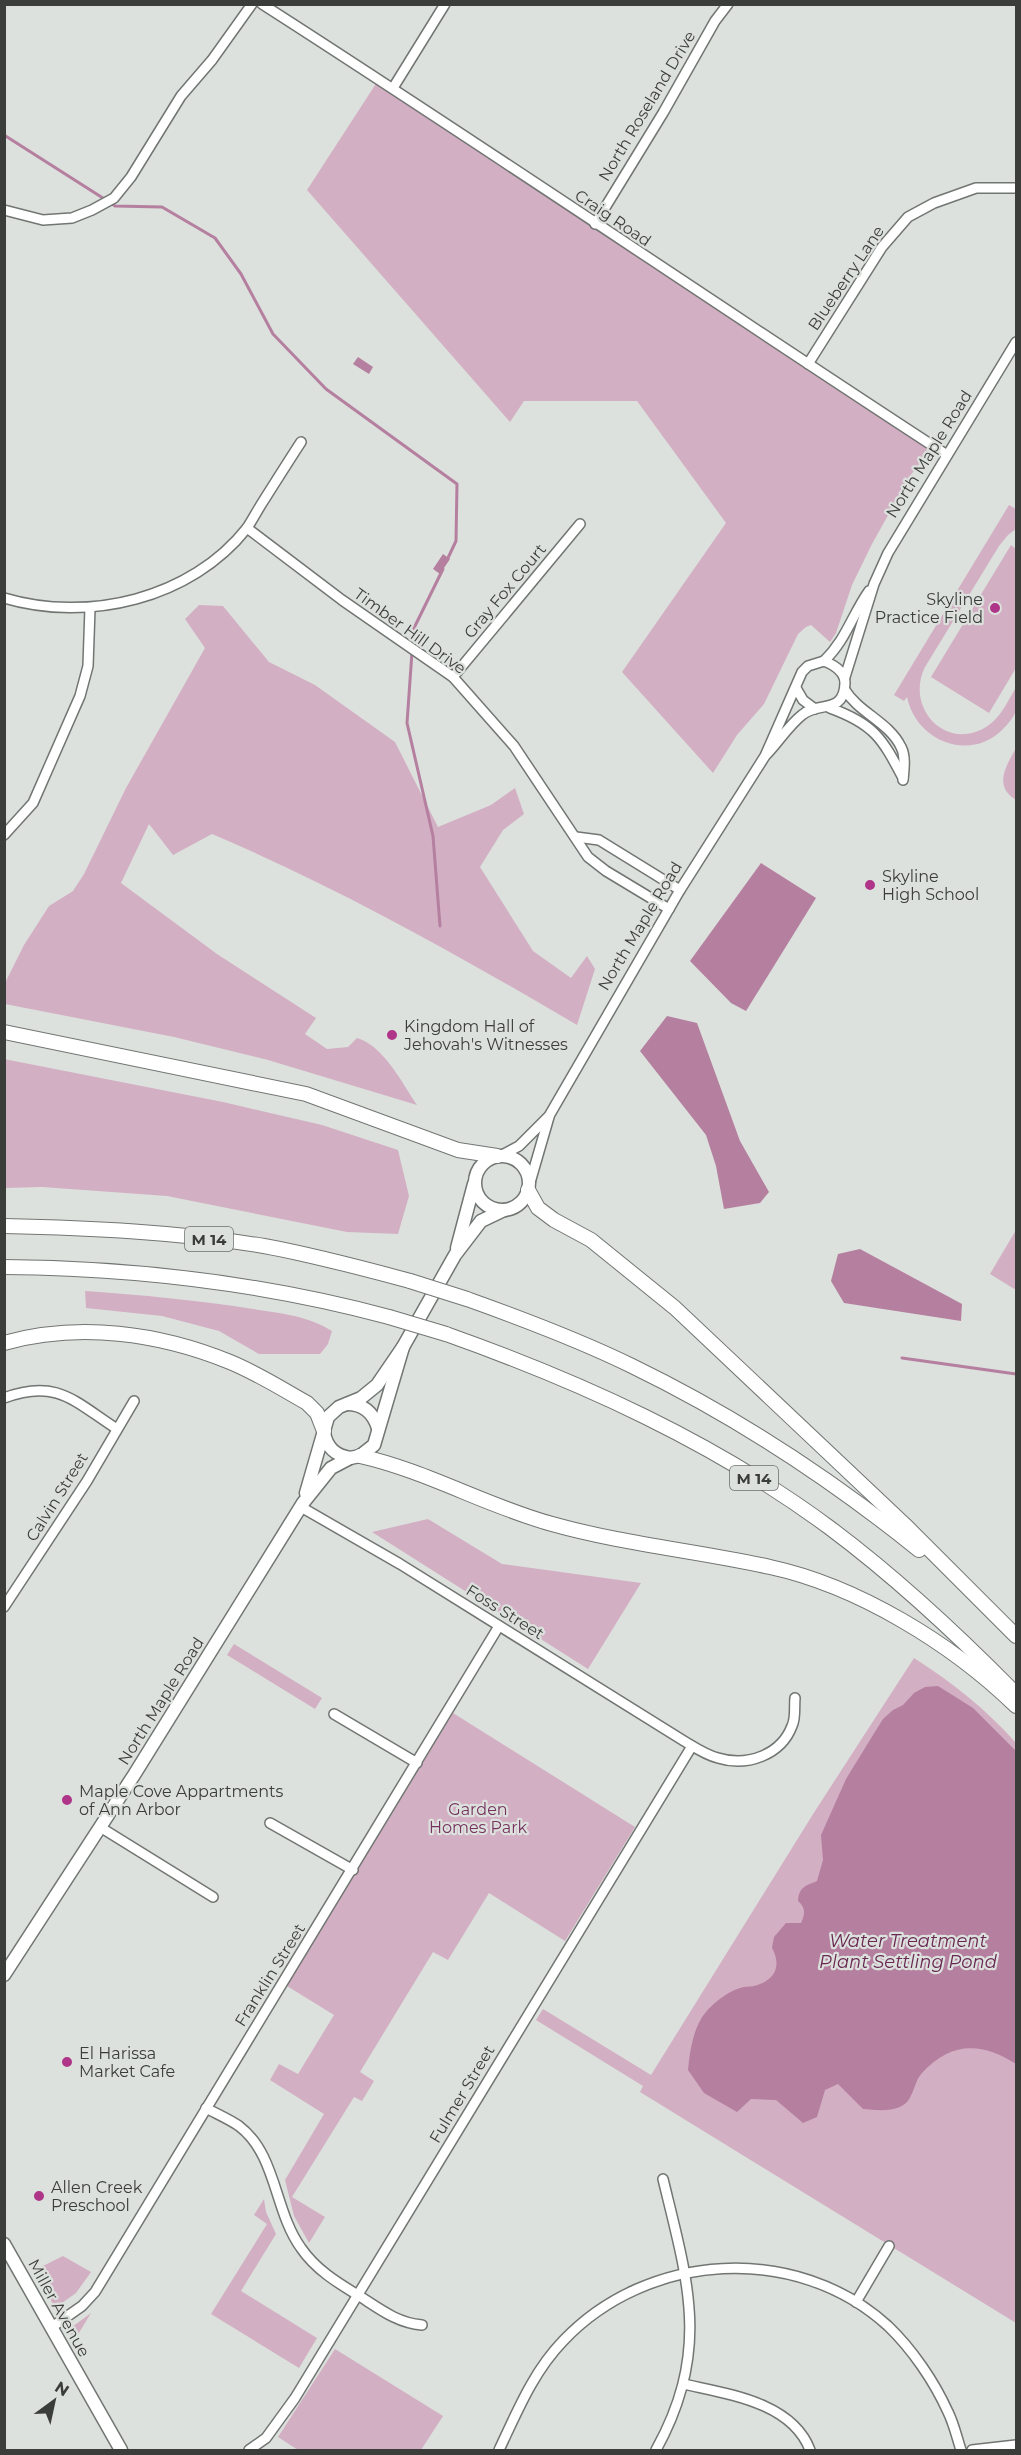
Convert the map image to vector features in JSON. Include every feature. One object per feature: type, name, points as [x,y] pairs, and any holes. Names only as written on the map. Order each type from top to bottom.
[{"type":"highway","points":[[4,1032],[306,1094],[458,1150],[499,1156]]},
{"type":"highway","points":[[529,1188],[538,1208],[554,1220],[591,1240],[675,1308],[993,1611]]},
{"type":"highway","name":"M 14","points":[[4,1226],[73,1227],[264,1246],[410,1281],[467,1299],[555,1332],[630,1365],[740,1424],[815,1472],[885,1522],[993,1611],[1017,1636]]},
{"type":"highway","name":"M 14","points":[[4,1267],[80,1267],[215,1281],[284,1292],[388,1317],[446,1334],[520,1361],[621,1404],[683,1437],[784,1497],[829,1528],[883,1571],[965,1642],[1017,1695]]},
{"type":"highway","points":[[4,1343],[50,1332],[126,1334],[176,1343],[231,1362],[307,1403],[314,1408],[324,1432]]},
{"type":"highway","points":[[355,1457],[398,1465],[551,1524],[773,1568],[836,1589],[917,1629],[953,1653],[1017,1706]]},
{"type":"main road","points":[[499,1156],[509,1156],[522,1165],[527,1171],[529,1188],[519,1203],[504,1210],[487,1205],[476,1191],[475,1182],[481,1165],[499,1156]]},
{"type":"main road","name":"North Maple Road","points":[[455,1255],[475,1182]]},
{"type":"main road","name":"North Maple Road","points":[[302,1505],[328,1416],[339,1407],[369,1393],[376,1385],[403,1347],[455,1255],[481,1221],[504,1210]]},
{"type":"main road","name":"North Maple Road","points":[[4,1975],[100,1827],[302,1505],[325,1473],[374,1445],[403,1347]]},
{"type":"main road","points":[[347,1404],[355,1404],[370,1413],[378,1428]]},
{"type":"main road","points":[[324,1432],[330,1448],[343,1457],[355,1457]]},
{"type":"main road","name":"Miller Avenue","points":[[4,2244],[121,2451]]},
{"type":"street","points":[[4,210],[43,220],[72,218],[114,198],[131,177],[181,96],[212,60],[252,4]]},
{"type":"street","name":"Craig Road","points":[[262,4],[393,88],[595,224],[947,455]]},
{"type":"street","points":[[393,88],[445,4]]},
{"type":"street","name":"North Roseland Drive","points":[[595,224],[715,21],[728,4]]},
{"type":"street","name":"Blueberry Lane","points":[[808,364],[882,247],[908,217],[934,203],[976,188],[1017,188]]},
{"type":"street","name":"North Maple Road","points":[[845,676],[874,584],[888,553],[1017,342]]},
{"type":"street","points":[[4,598],[45,607],[90,608],[126,602],[174,585],[207,564],[247,528],[301,442]]},
{"type":"street","name":"Gray Fox Court","points":[[453,677],[580,524]]},
{"type":"street","name":"Timber Hill Drive","points":[[247,528],[342,600],[453,677],[514,746],[588,856],[606,871],[669,909]]},
{"type":"street","name":"North Maple Road","points":[[824,661],[844,638],[859,606],[874,584]]},
{"type":"street","points":[[4,835],[33,803],[80,696],[88,666],[90,608]]},
{"type":"street","points":[[830,708],[845,690],[845,676],[832,664],[824,661],[808,666],[802,672],[796,688],[803,700],[815,709],[830,708],[850,715],[868,726],[877,735],[903,780],[902,748],[877,719],[856,705],[845,690]]},
{"type":"street","name":"North Maple Road","points":[[529,1188],[549,1116],[680,890],[765,756],[796,688]]},
{"type":"street","name":"North Maple Road","points":[[765,756],[802,715],[815,709]]},
{"type":"street","points":[[576,837],[599,840],[680,890]]},
{"type":"street","name":"North Maple Road","points":[[499,1156],[519,1146],[549,1116]]},
{"type":"street","points":[[4,1398],[36,1390],[52,1390],[74,1400],[117,1429]]},
{"type":"street","name":"Calvin Street","points":[[4,1607],[87,1481],[134,1401]]},
{"type":"street","name":"Foss Street","points":[[302,1505],[692,1746],[717,1758],[742,1762],[774,1751],[785,1741],[794,1724],[795,1698]]},
{"type":"street","name":"Franklin Street","points":[[52,2327],[82,2306],[95,2292],[499,1626]]},
{"type":"street","points":[[334,1714],[417,1763]]},
{"type":"street","name":"Fulmer Street","points":[[249,2451],[276,2427],[692,1746]]},
{"type":"street","points":[[270,1823],[352,1870]]},
{"type":"street","points":[[100,1827],[213,1897]]},
{"type":"street","points":[[206,2108],[239,2126],[255,2145],[269,2169],[287,2226],[317,2267],[336,2282],[396,2320],[422,2325]]},
{"type":"street","points":[[656,2451],[684,2384],[692,2340],[686,2272],[663,2179]]},
{"type":"street","points":[[856,2302],[889,2246]]},
{"type":"street","points":[[498,2451],[538,2372],[563,2341],[609,2302],[636,2288],[686,2272],[738,2267],[790,2275],[826,2287],[856,2302],[888,2326],[910,2350],[948,2412],[961,2451]]},
{"type":"street","points":[[684,2384],[754,2401],[773,2409],[791,2424],[810,2451]]},
{"type":"street","points":[[972,2451],[1017,2445]]},
{"type":"green space","points":[[379,79],[933,446],[910,476],[872,544],[852,585],[836,633],[830,642],[811,625],[798,634],[764,704],[737,735],[713,773],[622,672],[726,523],[637,401],[524,401],[510,422],[307,190]]},
{"type":"green space","points":[[1009,505],[1016,509],[1016,529],[999,546],[925,667],[920,682],[920,697],[933,721],[943,730],[956,734],[971,733],[991,724],[1016,687],[1016,710],[1007,725],[990,739],[975,745],[946,742],[921,725],[912,712],[907,697],[904,701],[894,695]]},
{"type":"green space","name":"Skyline Practice Field","points":[[1011,545],[1016,549],[1016,668],[989,713],[931,677]]},
{"type":"green space","points":[[199,605],[223,606],[269,662],[315,685],[395,742],[438,827],[491,805],[515,788],[524,814],[503,830],[480,867],[533,951],[571,978],[587,956],[595,969],[577,1025],[488,973],[306,877],[212,834],[173,855],[149,824],[121,883],[217,954],[316,1018],[305,1034],[327,1049],[348,1047],[357,1038],[367,1042],[392,1066],[417,1105],[268,1060],[174,1037],[5,1004],[5,983],[24,945],[49,906],[73,891],[84,874],[126,788],[205,648],[185,619]]},
{"type":"green space","points":[[1016,748],[1016,800],[1009,794],[1003,782],[1006,769]]},
{"type":"green space","points":[[4,1059],[223,1102],[322,1125],[398,1150],[409,1196],[398,1234],[347,1232],[167,1196],[42,1187],[5,1188]]},
{"type":"green space","points":[[1016,1230],[1016,1290],[990,1274]]},
{"type":"green space","points":[[85,1291],[190,1300],[274,1312],[314,1322],[332,1331],[328,1344],[320,1354],[259,1354],[219,1331],[162,1316],[86,1308]]},
{"type":"green space","points":[[428,1519],[502,1564],[641,1583],[588,1669],[372,1532]]},
{"type":"green space","points":[[234,1644],[322,1698],[315,1709],[227,1655]]},
{"type":"green space","points":[[914,1658],[968,1697],[1016,1743],[1016,2323],[640,2092],[643,2086],[536,2020],[543,2009],[651,2075],[815,1811]]},
{"type":"green space","name":"Garden Homes Park","points":[[453,1713],[635,1827],[565,1941],[489,1893],[448,1960],[433,1952],[360,2072],[374,2081],[362,2101],[354,2097],[292,2197],[325,2217],[309,2243],[294,2216],[285,2180],[324,2114],[270,2080],[279,2064],[298,2074],[334,2015],[287,1986]]},
{"type":"green space","points":[[264,2199],[266,2212],[276,2234],[241,2291],[317,2338],[299,2368],[211,2314],[267,2224],[254,2215]]},
{"type":"green space","points":[[63,2256],[91,2272],[76,2293],[55,2308],[35,2270]]},
{"type":"green space","points":[[91,2313],[74,2341],[68,2330]]},
{"type":"green space","points":[[335,2349],[443,2416],[421,2450],[298,2450],[278,2437]]},
{"type":"water","points":[[358,357],[373,367],[369,374],[353,364]]},
{"type":"water","points":[[443,554],[450,559],[440,574],[433,569]]},
{"type":"water","points":[[761,863],[816,898],[746,1011],[731,1003],[690,961]]},
{"type":"water","points":[[667,1016],[697,1023],[740,1141],[769,1192],[760,1203],[724,1209],[716,1166],[706,1135],[640,1051]]},
{"type":"water","points":[[860,1249],[962,1304],[961,1321],[844,1303],[831,1281],[838,1254]]},
{"type":"water","name":"Water Treatment Plant Settling Pond","points":[[938,1686],[973,1708],[1016,1751],[1016,2064],[991,2052],[967,2048],[944,2055],[933,2063],[920,2076],[907,2102],[897,2108],[863,2109],[838,2084],[825,2090],[817,2117],[803,2123],[776,2100],[751,2099],[737,2112],[704,2093],[688,2070],[691,2047],[698,2025],[709,2009],[726,1995],[742,1987],[761,1984],[772,1977],[776,1967],[772,1948],[774,1937],[786,1923],[801,1923],[804,1911],[798,1901],[800,1893],[806,1886],[817,1881],[823,1860],[821,1835],[846,1779],[883,1719],[903,1705],[914,1693],[925,1687]]},
{"type":"waterway","points":[[4,135],[106,200]]},
{"type":"waterway","points":[[111,203],[115,206],[162,207],[215,238],[241,274],[273,334],[326,389],[457,484],[456,541],[447,560]]},
{"type":"waterway","points":[[412,645],[414,628],[443,569]]},
{"type":"waterway","points":[[412,652],[407,723],[433,836],[440,926]]},
{"type":"waterway","points":[[902,1358],[1016,1374]]},
{"type":"place","name":"Skyline Practice Field","points":[[995,608]]},
{"type":"place","name":"Skyline High School","points":[[870,885]]},
{"type":"place","name":"Kingdom Hall of Jehovah's Witnesses","points":[[392,1035]]},
{"type":"place","name":"Maple Cove Appartments of Ann Arbor","points":[[67,1800]]},
{"type":"place","name":"El Harissa Market Cafe","points":[[67,2062]]},
{"type":"place","name":"Allen Creek Preschool","points":[[39,2196]]}]
